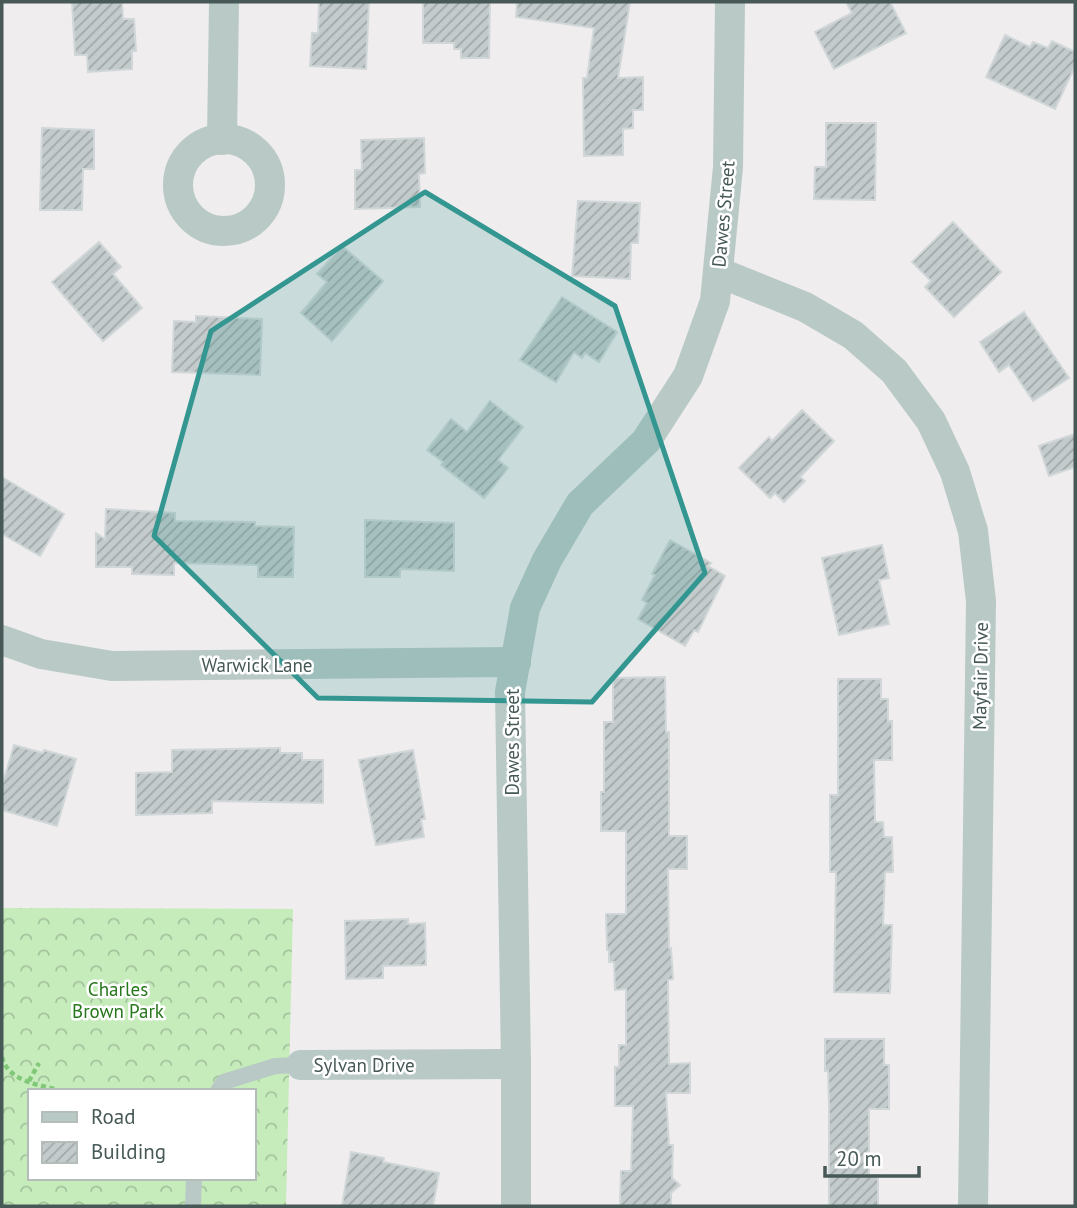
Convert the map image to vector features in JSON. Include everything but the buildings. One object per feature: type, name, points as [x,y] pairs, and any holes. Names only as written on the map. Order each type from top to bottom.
[{"type":"street","points":[[222,139],[224,2]]},
{"type":"street","name":"Dawes Street","points":[[516,1206],[510,692],[525,608],[547,560],[580,504],[646,441],[688,376],[715,301],[728,167],[730,2]]},
{"type":"street","name":"Mayfair Drive","points":[[718,272],[805,307],[853,335],[894,371],[931,421],[955,472],[972,531],[981,601],[973,1206]]},
{"type":"street","name":"Warwick Lane","points":[[2,640],[41,654],[112,666],[516,663]]},
{"type":"street","name":"Sylvan Drive","points":[[301,1065],[516,1064]]},
{"type":"lane","name":"Sylvan Drive","points":[[219,1089],[224,1082],[275,1066],[301,1065]]},
{"type":"lane","points":[[193,1206],[194,1180]]},
{"type":"path","points":[[2,1058],[4,1066],[14,1076],[55,1089]]},
{"type":"path","points":[[29,1081],[39,1063]]},
{"type":"highlighted area","points":[[425,192],[615,306],[705,573],[592,702],[318,698],[154,536],[211,331]]},
{"type":"green space","name":"Charles Brown Park","points":[[2,908],[293,909],[286,1206],[2,1206]]}]
